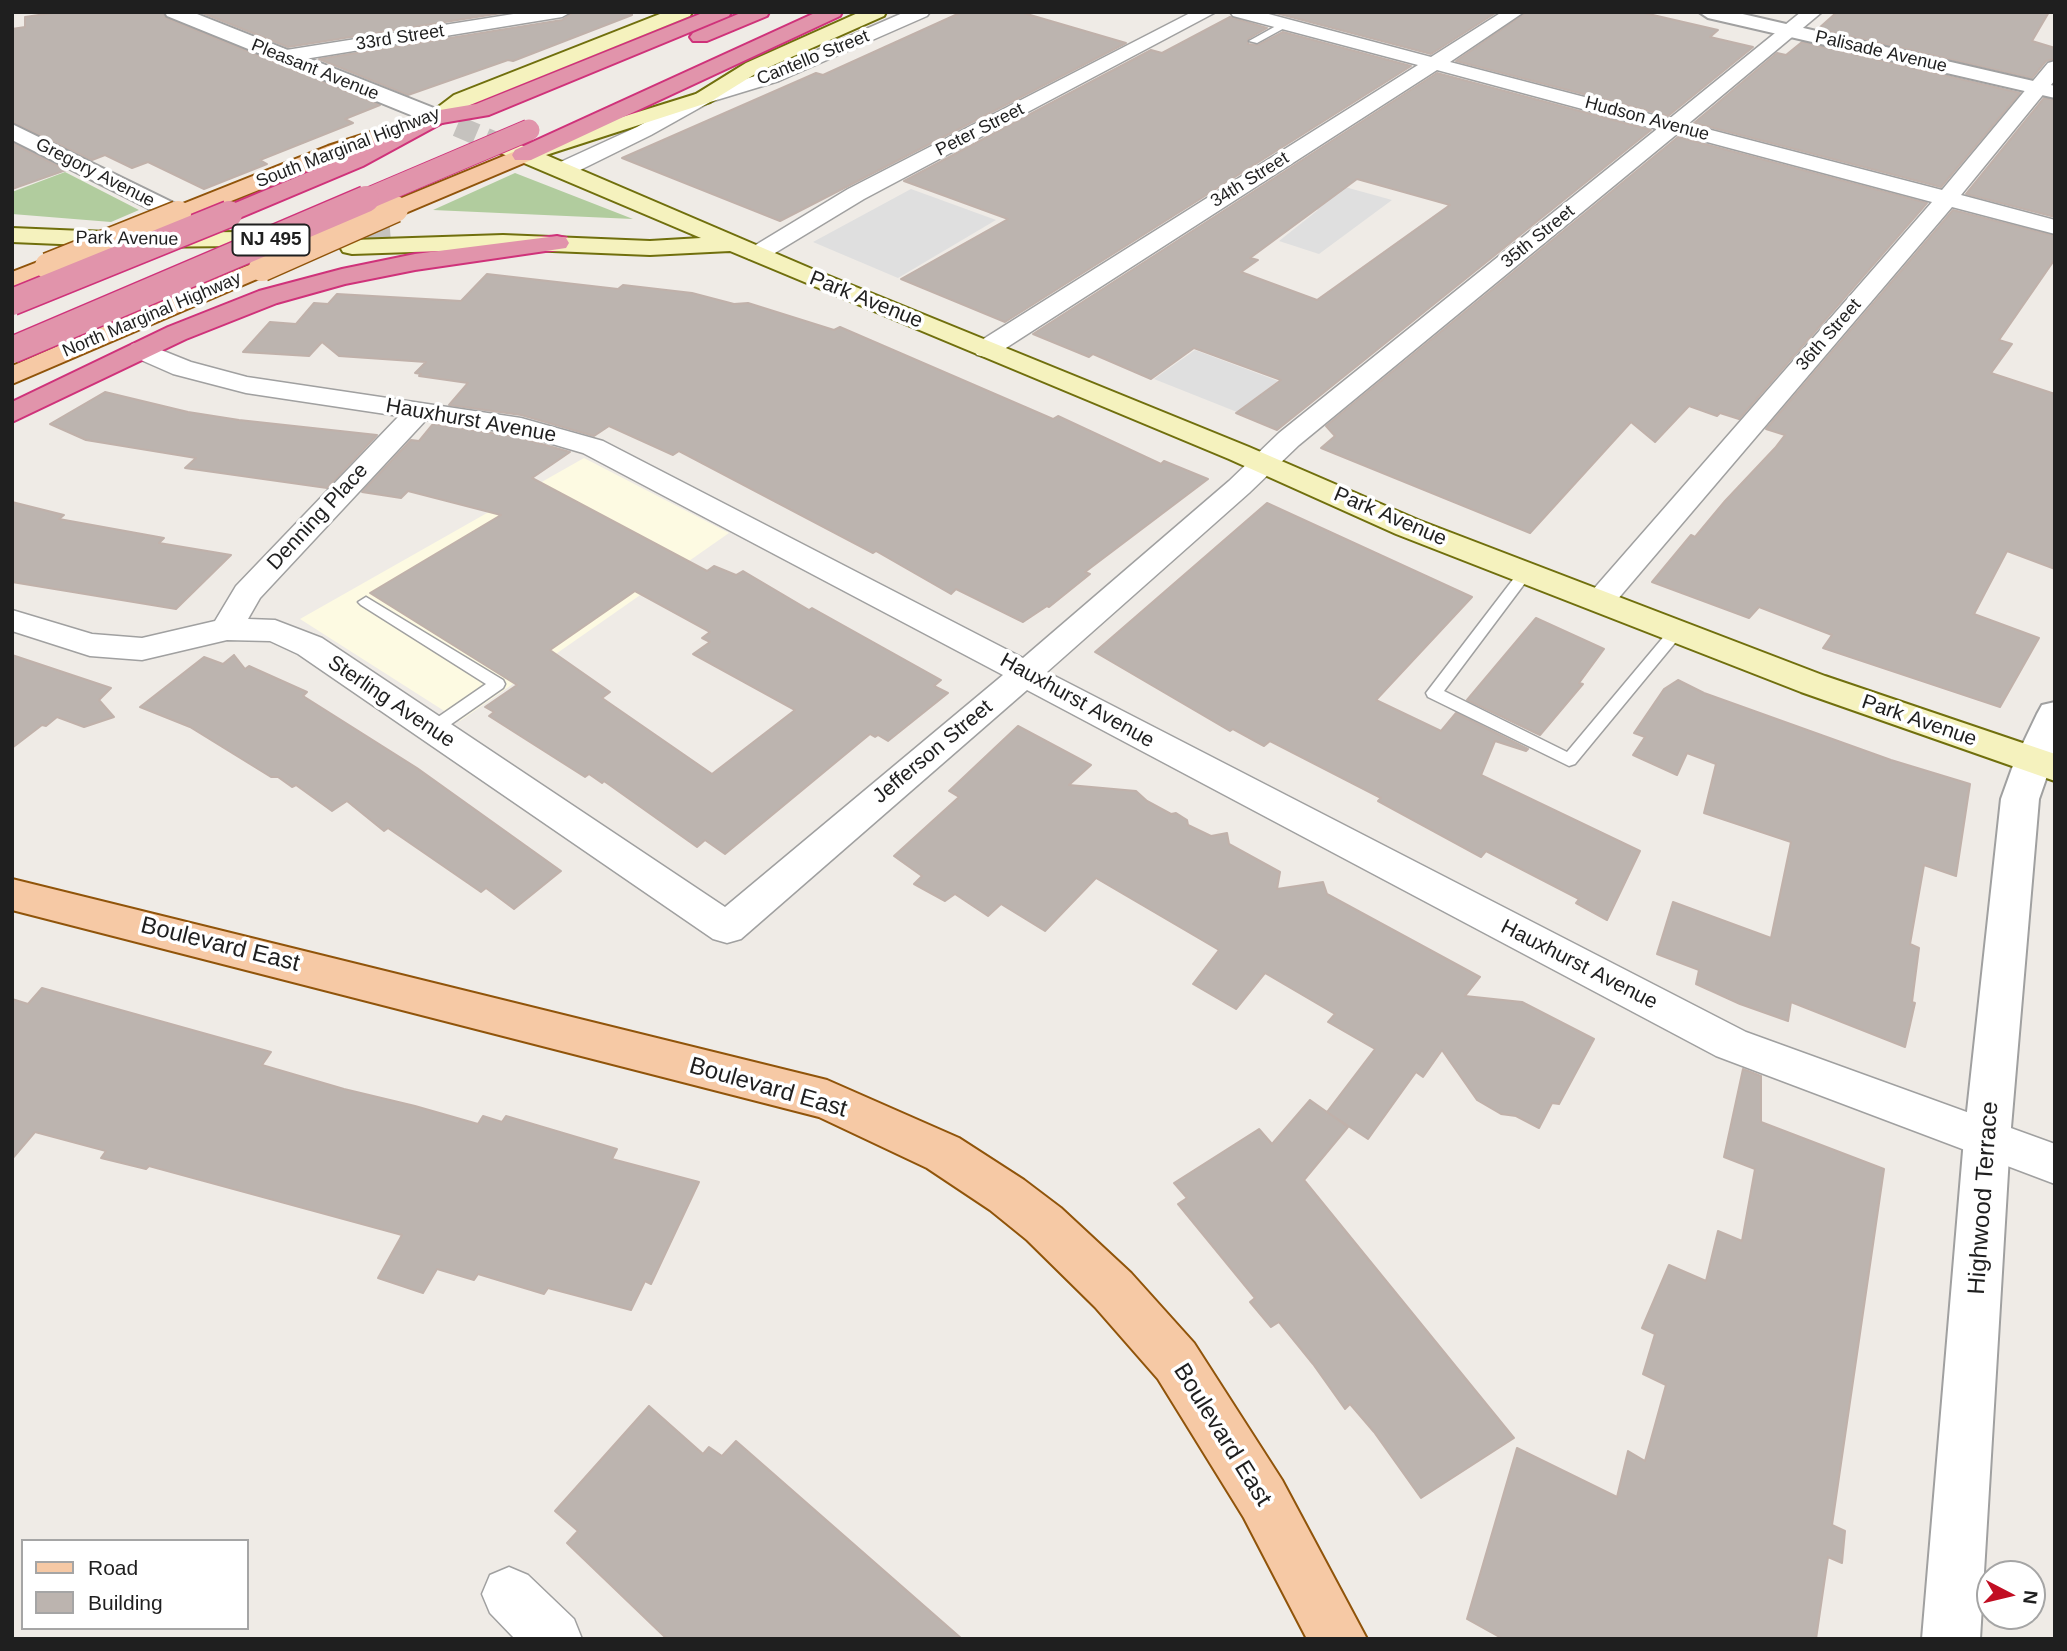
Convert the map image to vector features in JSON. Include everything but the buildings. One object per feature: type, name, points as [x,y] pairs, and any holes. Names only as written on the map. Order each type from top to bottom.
[{"type":"highway","points":[[12,302],[355,162],[436,117],[481,110],[722,12]]},
{"type":"highway","name":"NJ 495","points":[[12,324],[760,12]]},
{"type":"highway","name":"NJ 495","points":[[12,351],[805,12]]},
{"type":"highway","points":[[515,151],[833,12]]},
{"type":"highway","points":[[12,414],[141,350],[247,304],[314,284],[415,262],[556,243]]},
{"type":"highway","points":[[141,350],[190,312],[262,268]]},
{"type":"main road","name":"South Marginal Highway","points":[[12,281],[336,151],[436,117],[461,100],[683,12]]},
{"type":"main road","name":"Cantello Street","points":[[515,151],[703,98],[753,67],[877,12]]},
{"type":"main road","name":"Pleasant Avenue","points":[[436,117],[457,126]]},
{"type":"main road","name":"Park Avenue","points":[[515,151],[810,277],[1264,464],[1407,527],[1813,684],[2044,764]]},
{"type":"main road","name":"North Marginal Highway","points":[[12,376],[197,294],[393,219],[515,151]]},
{"type":"main road","name":"Park Avenue","points":[[393,219],[569,229],[734,243]]},
{"type":"main road","name":"Park Avenue","points":[[12,235],[131,240],[242,239]]},
{"type":"main road","name":"Park Avenue","points":[[352,247],[556,243],[650,248],[734,243]]},
{"type":"main road","points":[[556,243],[810,277]]},
{"type":"main road","name":"Boulevard East","points":[[12,894],[827,1100],[943,1153],[1007,1195],[1044,1224],[1113,1290],[1176,1361],[1258,1489],[1338,1639]]},
{"type":"street","name":"Pleasant Avenue","points":[[174,12],[280,57],[436,117]]},
{"type":"street","name":"33rd Street","points":[[280,57],[562,12]]},
{"type":"street","name":"Cantello Street","points":[[562,170],[644,131],[703,98],[772,76],[921,12]]},
{"type":"street","name":"Peter Street","points":[[757,254],[856,194],[1207,12]]},
{"type":"street","name":"Hudson Avenue","points":[[1239,12],[2055,227]]},
{"type":"street","name":"34th Street","points":[[986,349],[1516,12]]},
{"type":"street","name":"Palisade Avenue","points":[[1708,12],[2045,90]]},
{"type":"street","name":"35th Street","points":[[1264,464],[1289,439],[1813,12]]},
{"type":"street","name":"36th Street","points":[[1600,600],[1946,198],[2045,90],[2055,67]]},
{"type":"street","name":"Gregory Avenue","points":[[12,131],[178,214]]},
{"type":"street","name":"Hauxhurst Avenue","points":[[141,350],[182,368],[246,385],[521,426],[593,447],[998,657],[1051,690],[1731,1044],[2055,1164]]},
{"type":"street","name":"Denning Place","points":[[227,629],[247,593],[419,411]]},
{"type":"street","name":"Jefferson Street","points":[[727,928],[1025,674],[1264,464]]},
{"type":"street","name":"Sterling Avenue","points":[[12,620],[90,645],[142,649],[227,629],[275,631],[310,646],[727,928]]},
{"type":"street","name":"Highwood Terrace","points":[[1951,1639],[1987,1139],[2020,799],[2044,764],[2055,715]]},
{"type":"street","points":[[509,1594],[554,1639]]},
{"type":"lane","points":[[1254,41],[1285,24]]},
{"type":"lane","points":[[1526,572],[1434,693],[1570,760],[1676,632]]},
{"type":"lane","points":[[366,602],[497,684],[431,730]]},
{"type":"shaded area","points":[[1345,187],[1392,200],[1319,254],[1279,241],[1318,210],[1269,193]]},
{"type":"shaded area","points":[[911,189],[996,220],[898,278],[813,242]]},
{"type":"shaded area","points":[[1195,350],[1278,381],[1237,412],[1154,379]]},
{"type":"shaded area","points":[[584,458],[729,533],[460,721],[300,619]]},
{"type":"green space","points":[[65,172],[139,210],[111,222],[12,214],[12,192]]},
{"type":"green space","points":[[515,173],[633,219],[433,210]]},
{"type":"tunnel","points":[[457,126],[506,147]]},
{"type":"tunnel","points":[[328,234],[390,229]]}]
